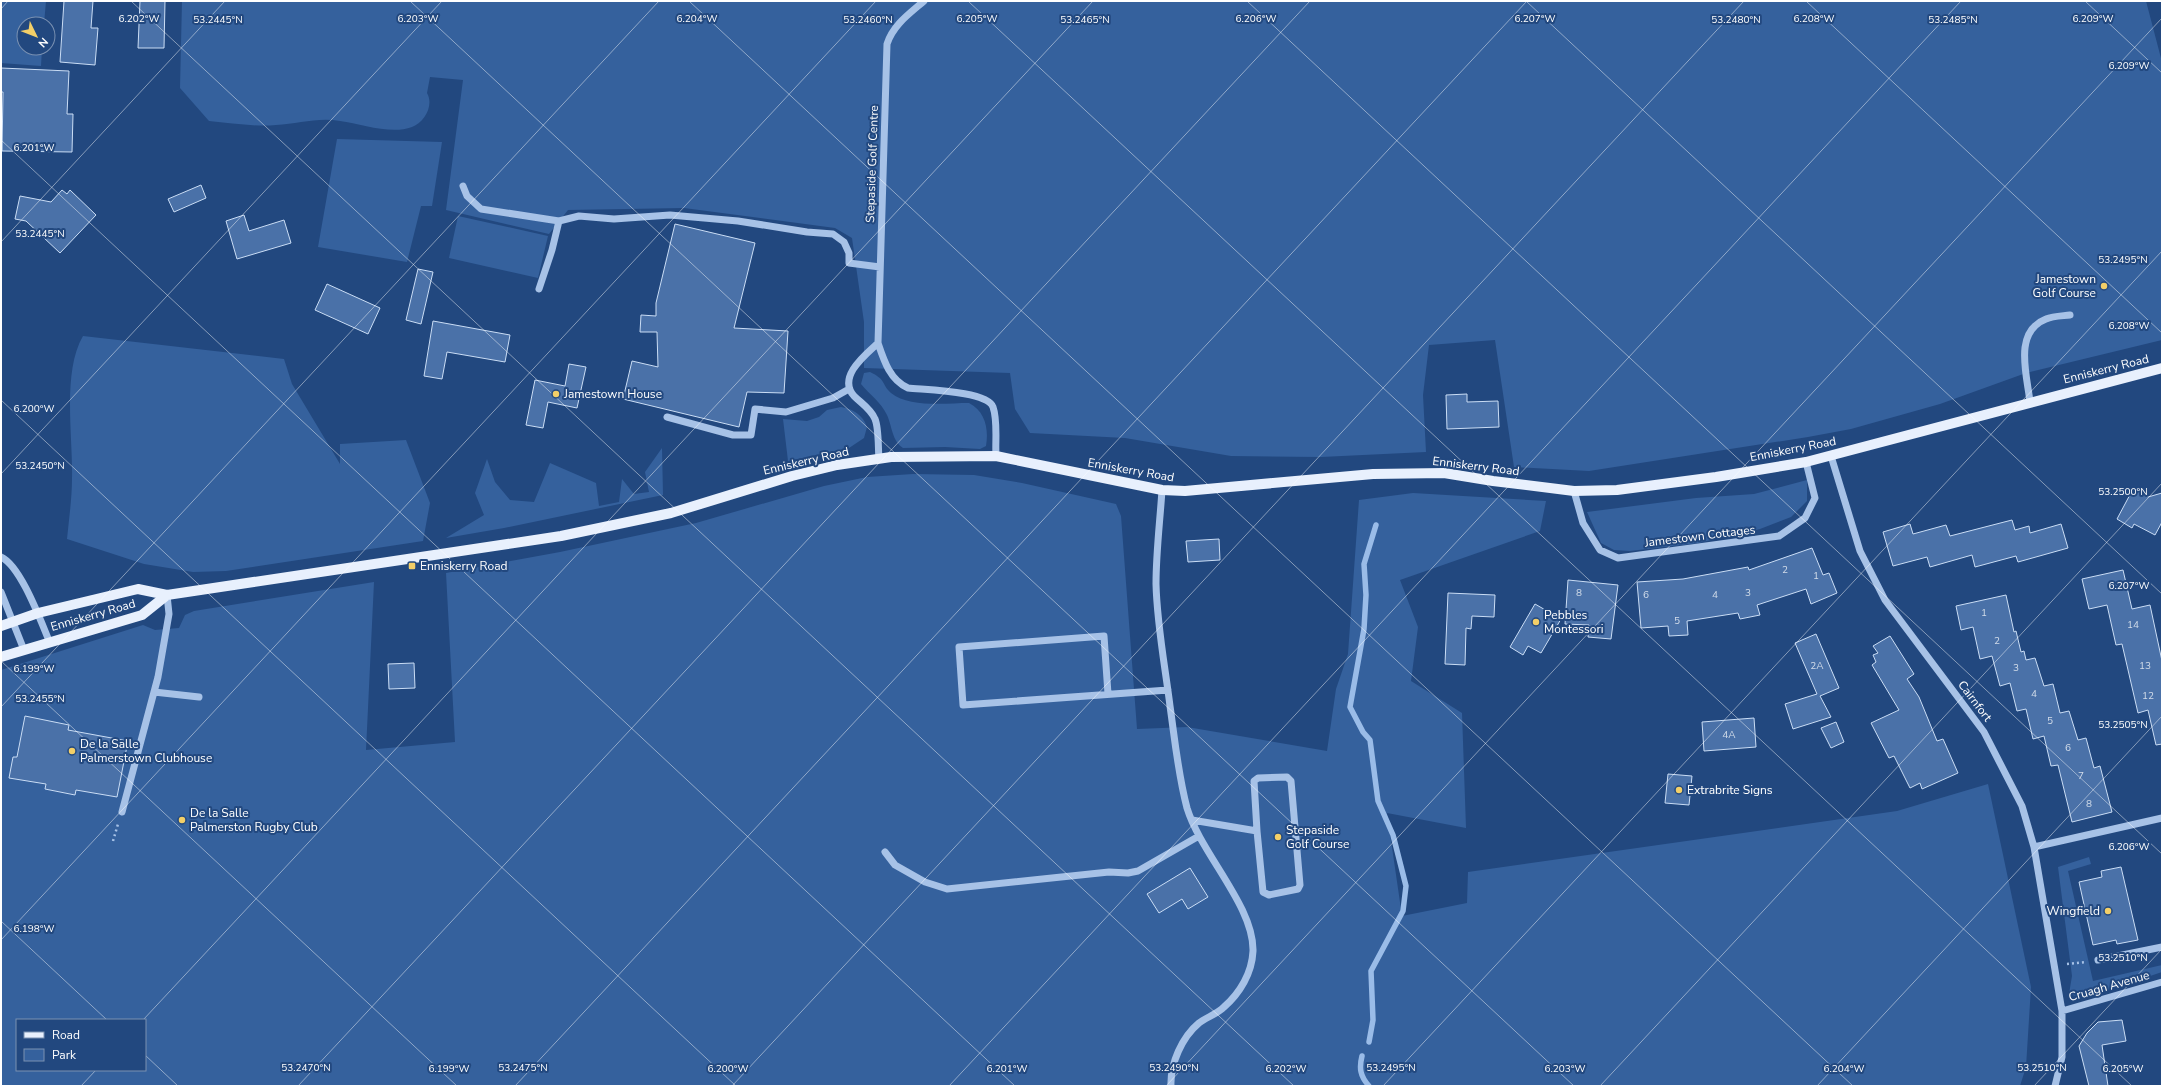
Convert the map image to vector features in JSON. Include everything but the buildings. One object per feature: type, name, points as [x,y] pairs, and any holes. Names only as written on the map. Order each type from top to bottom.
[{"type":"main road","name":"Enniskerry Road","points":[[1,626],[38,613],[138,589],[167,595],[561,536],[671,513],[815,470],[891,457],[996,456],[1162,490],[1185,491],[1372,474],[1444,473],[1493,481],[1574,491],[1617,490],[1716,477],[1806,462],[2162,368]]},
{"type":"main road","name":"Enniskerry Road","points":[[50,643],[142,615],[167,595]]},
{"type":"main road","points":[[1,657],[50,643]]},
{"type":"street","name":"Stepaside Golf Centre","points":[[924,1],[897,26],[890,35],[887,44],[878,343],[885,364],[900,385],[908,388],[979,396],[989,401],[994,412],[996,456]]},
{"type":"street","points":[[463,186],[467,196],[481,209],[559,221],[579,216],[614,219],[670,215],[738,221],[807,232],[833,234],[844,242],[849,253],[849,263],[880,267]]},
{"type":"street","points":[[540,289],[559,221]]},
{"type":"street","points":[[2030,402],[2024,352],[2026,338],[2035,325],[2046,319],[2070,314]]},
{"type":"street","points":[[878,343],[861,358],[852,371],[848,381],[849,389],[875,420],[879,459]]},
{"type":"street","points":[[667,417],[734,435],[751,435],[755,409],[786,412],[833,398],[849,389]]},
{"type":"street","name":"Cairnfort","points":[[1831,456],[1863,558],[1885,600],[1984,732],[2022,806],[2034,847]]},
{"type":"street","name":"Jamestown Cottages","points":[[1574,491],[1583,523],[1600,550],[1618,558],[1659,551],[1752,541],[1780,536],[1805,518],[1815,498],[1806,462]]},
{"type":"street","points":[[1162,490],[1156,583],[1160,635],[1178,769],[1192,820],[1199,836],[1237,898],[1248,925],[1253,951],[1246,981],[1224,1008],[1198,1024],[1179,1049],[1171,1079],[1171,1086]]},
{"type":"street","name":"Enniskerry Road","points":[[1,557],[8,561],[38,613],[50,643]]},
{"type":"street","points":[[1,592],[24,650]]},
{"type":"street","points":[[122,812],[154,692],[169,614],[167,595]]},
{"type":"street","points":[[1108,694],[1104,636],[959,647],[964,704],[1168,690]]},
{"type":"street","points":[[154,692],[199,697]]},
{"type":"street","points":[[1287,777],[1291,781],[1300,881],[1298,888],[1269,895],[1263,892],[1257,831],[1254,781],[1258,778],[1287,777]]},
{"type":"street","points":[[2055,1086],[2062,1057],[2062,1011],[2034,847],[2162,818]]},
{"type":"street","points":[[1192,820],[1257,831]]},
{"type":"street","points":[[885,852],[895,865],[925,882],[948,889],[1109,872],[1128,873],[1138,871],[1199,836]]},
{"type":"street","points":[[2098,960],[2162,947]]},
{"type":"street","name":"Cruagh Avenue","points":[[2062,1011],[2162,982]]},
{"type":"path","points":[[113,841],[122,812]]},
{"type":"path","points":[[2053,965],[2098,960]]},
{"type":"green space","points":[[1,1],[46,1],[45,16],[16,16],[16,56],[42,56],[41,66],[1,63]]},
{"type":"green space","points":[[182,1],[2146,1],[2162,62],[2162,340],[2026,373],[1940,404],[1851,429],[1589,471],[1514,467],[1495,340],[1429,345],[1423,395],[1426,452],[1321,457],[1231,456],[1125,438],[1030,433],[1015,409],[1010,373],[864,368],[864,322],[852,238],[835,228],[684,208],[568,210],[549,234],[446,210],[463,80],[430,77],[427,93],[429,98],[429,108],[427,113],[417,125],[404,129],[395,130],[376,128],[332,120],[316,120],[260,126],[209,121],[180,88]]},
{"type":"green space","points":[[337,139],[442,142],[432,206],[421,206],[407,262],[318,247]]},
{"type":"green space","points":[[458,216],[548,236],[538,278],[449,258]]},
{"type":"green space","points":[[83,336],[284,359],[292,384],[340,464],[340,444],[406,440],[430,503],[423,541],[226,571],[193,572],[144,564],[67,539],[72,486],[71,386],[73,367]]},
{"type":"green space","points":[[870,372],[879,377],[891,393],[908,401],[928,404],[969,403],[974,406],[985,421],[987,433],[986,446],[980,449],[945,447],[903,448],[894,437],[885,410],[861,384],[864,373]]},
{"type":"green space","points":[[841,407],[850,409],[863,419],[867,427],[864,438],[849,448],[788,461],[783,419],[807,421],[819,417],[827,410]]},
{"type":"green space","points":[[662,448],[663,495],[504,528],[446,538],[484,515],[475,493],[487,459],[495,482],[510,500],[534,502],[550,463],[596,483],[599,506],[619,502],[622,479],[634,494],[649,492],[645,472]]},
{"type":"green space","points":[[913,474],[974,475],[1022,483],[1116,504],[1121,516],[1137,729],[1187,727],[1327,751],[1336,689],[1348,654],[1359,500],[1413,493],[1546,501],[1540,531],[1400,580],[1418,627],[1411,681],[1462,713],[1466,828],[1387,813],[1402,916],[1467,903],[1468,872],[1897,811],[1988,784],[2031,987],[2026,1067],[2020,1086],[1,1086],[1,670],[143,625],[155,630],[179,628],[185,615],[194,611],[374,582],[366,750],[455,742],[446,573],[560,552],[696,523],[824,486],[867,477]]},
{"type":"green space","points":[[1807,480],[1807,501],[1791,517],[1760,529],[1698,543],[1630,551],[1614,550],[1601,543],[1587,512],[1696,498],[1754,494]]},
{"type":"green space","points":[[2089,857],[2091,864],[2068,871],[2093,981],[2162,965],[2162,972],[2083,998],[2069,994],[2072,976],[2058,867]]},
{"type":"waterway","points":[[1369,1042],[1373,1020],[1371,971],[1403,911],[1406,886],[1393,835],[1378,801],[1370,740],[1363,732],[1350,707],[1364,629],[1366,595],[1364,564],[1376,525]]},
{"type":"waterway","points":[[1362,1056],[1361,1072],[1369,1086]]},
{"type":"place","name":"Jamestown Golf Course","points":[[2104,286]]},
{"type":"place","name":"Jamestown House","points":[[556,394]]},
{"type":"place","name":"Enniskerry Road","points":[[412,566]]},
{"type":"place","name":"Pebbles Montessori","points":[[1536,622]]},
{"type":"place","name":"De la Salle Palmerstown Clubhouse","points":[[72,751]]},
{"type":"place","name":"Extrabrite Signs","points":[[1679,790]]},
{"type":"place","name":"De la Salle Palmerston Rugby Club","points":[[182,820]]},
{"type":"place","name":"Stepaside Golf Course","points":[[1278,837]]},
{"type":"place","name":"Wingfield","points":[[2108,911]]}]
